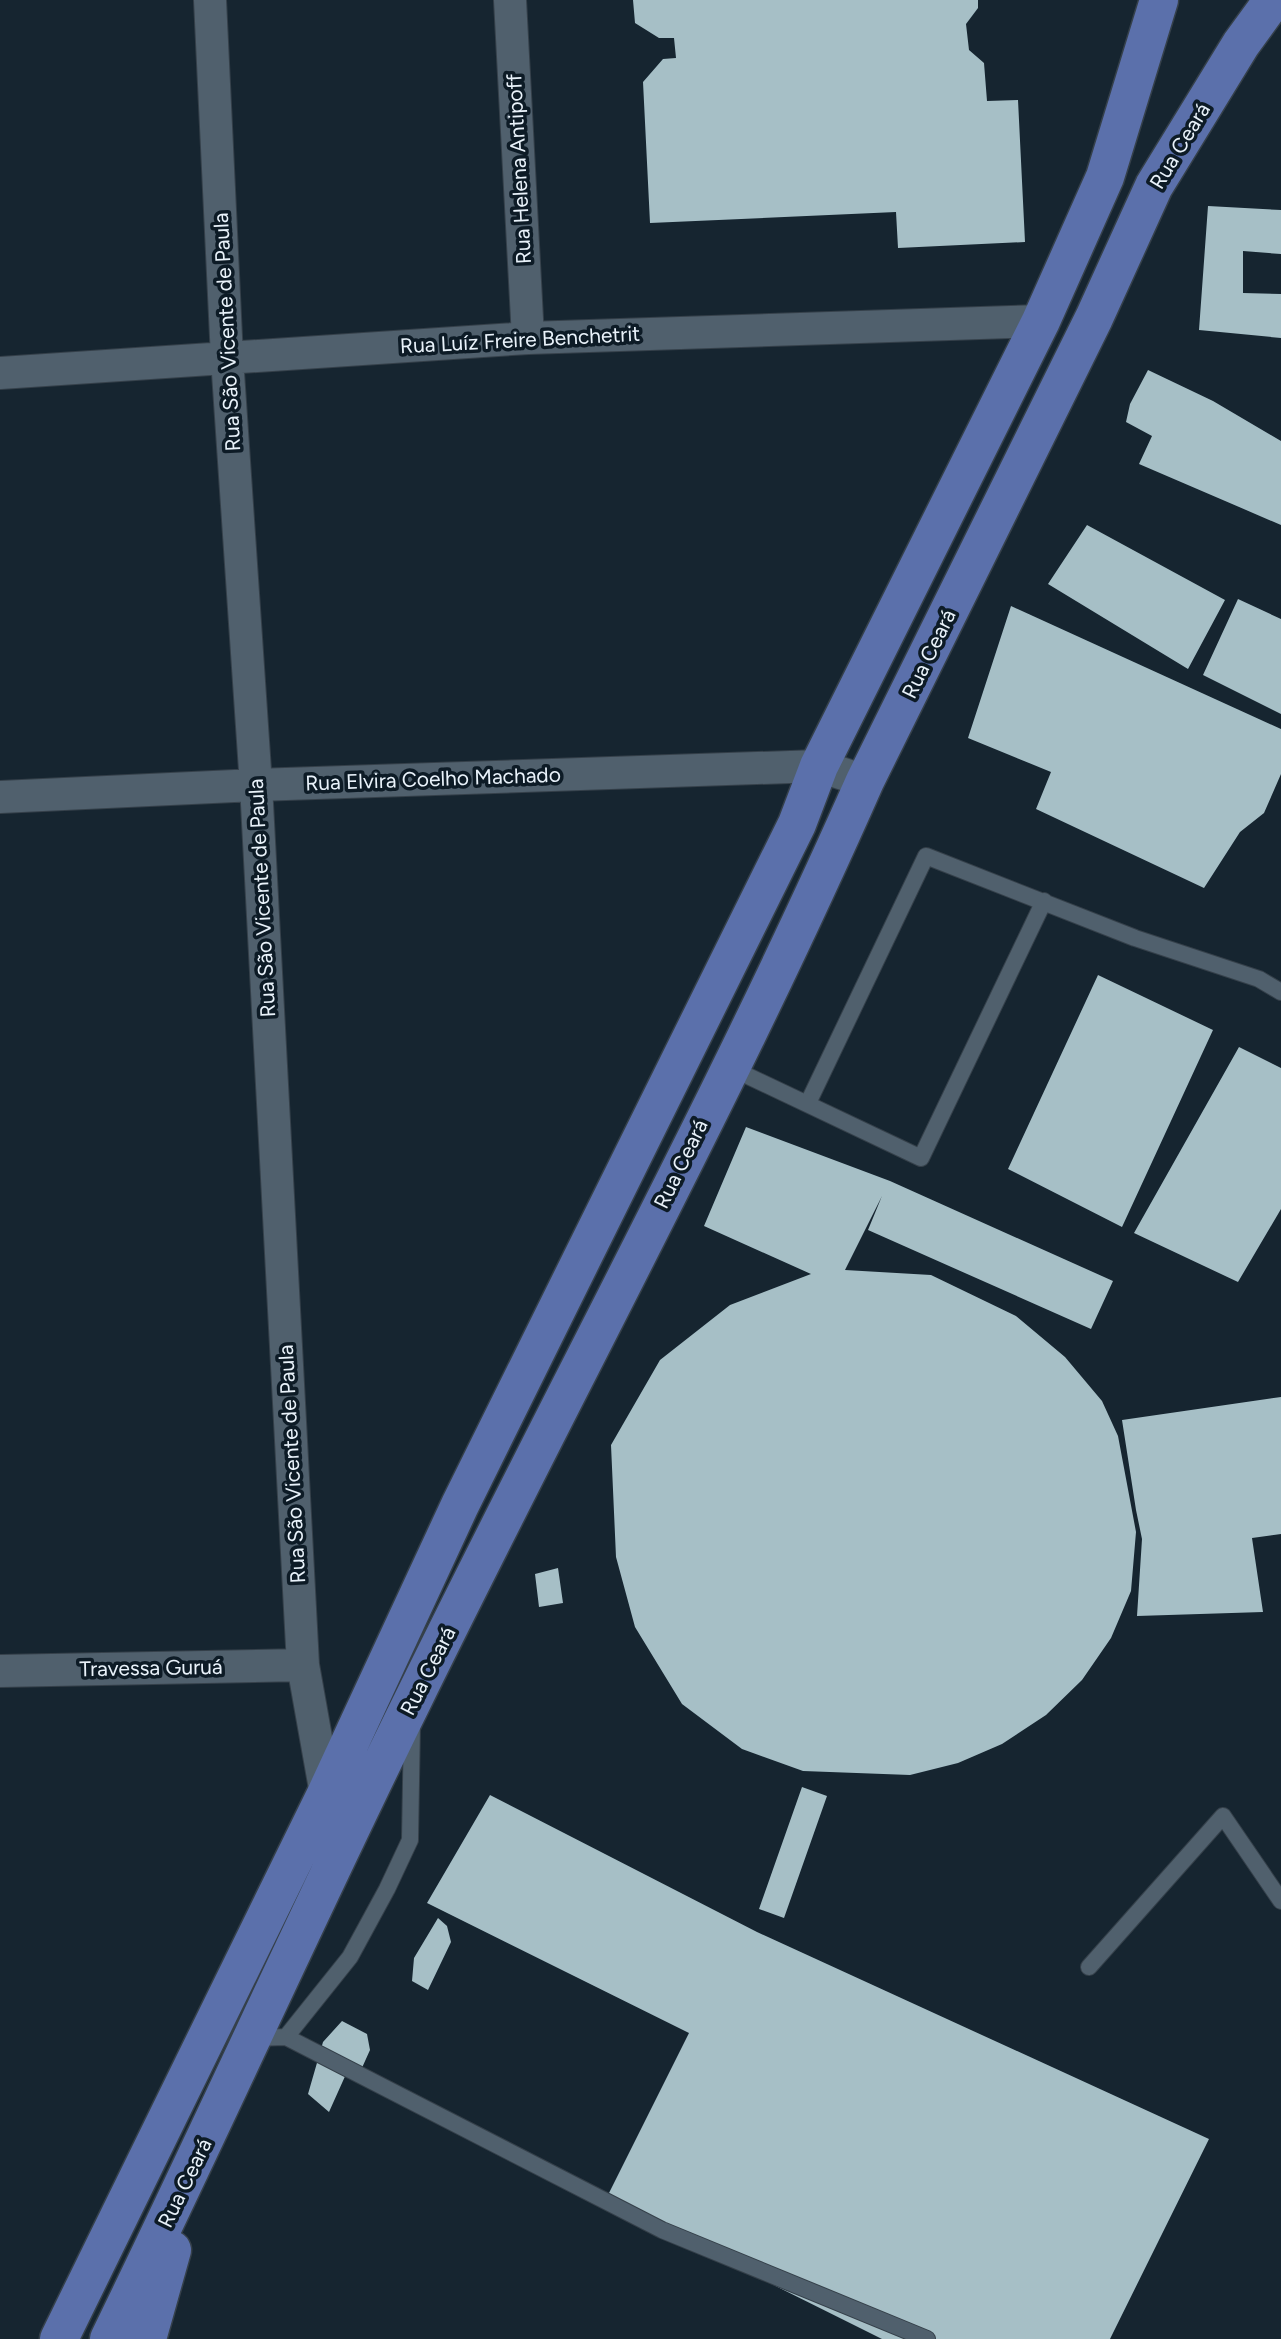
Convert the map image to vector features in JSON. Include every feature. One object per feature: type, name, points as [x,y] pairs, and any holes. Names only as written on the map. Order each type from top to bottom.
[{"type":"main road","name":"Rua Ceará","points":[[60,2339],[326,1794],[460,1505],[797,824],[819,766],[1041,321],[1105,177],[1159,0]]},
{"type":"main road","points":[[1241,44],[1244,0]]},
{"type":"main road","name":"Rua Ceará","points":[[109,2339],[196,2162],[270,2038],[411,1703],[729,1068],[864,781],[1094,318],[1154,186],[1241,44],[1273,0]]},
{"type":"main road","points":[[147,2339],[196,2162]]},
{"type":"street","name":"Rua São Vicente de Paula","points":[[210,0],[227,358],[256,785],[303,1665],[326,1794]]},
{"type":"street","name":"Rua Helena Antipoff","points":[[510,0],[528,338]]},
{"type":"street","name":"Rua Luíz Freire Benchetrit","points":[[0,373],[528,338],[1041,321]]},
{"type":"street","name":"Rua Elvira Coelho Machado","points":[[0,797],[256,785],[819,766],[864,781]]},
{"type":"street","name":"Travessa Guruá","points":[[0,1671],[303,1665]]},
{"type":"lane","points":[[808,1103],[926,856],[1135,938],[1259,979],[1281,992]]},
{"type":"lane","points":[[729,1068],[921,1158],[1044,901]]},
{"type":"lane","points":[[411,1703],[413,1755],[410,1840],[350,1957],[270,2038],[662,2230],[927,2339]]},
{"type":"lane","points":[[1089,1967],[1223,1816],[1281,1900]]},
{"type":"building","points":[[633,0],[978,0],[978,8],[966,24],[969,50],[984,63],[987,101],[1018,100],[1025,242],[898,248],[896,212],[650,223],[643,82],[663,59],[676,58],[674,38],[659,38],[635,23]]},
{"type":"building","points":[[1208,206],[1281,210],[1281,254],[1243,251],[1243,293],[1281,294],[1281,338],[1199,330]]},
{"type":"building","points":[[1148,370],[1213,401],[1281,441],[1281,525],[1139,464],[1152,436],[1126,422],[1130,404]]},
{"type":"building","points":[[1087,525],[1225,600],[1188,669],[1048,584]]},
{"type":"building","points":[[1238,599],[1281,619],[1281,714],[1203,675]]},
{"type":"building","points":[[1011,606],[1281,729],[1281,774],[1264,813],[1240,832],[1204,888],[1036,809],[1051,772],[968,738]]},
{"type":"building","points":[[1098,975],[1213,1030],[1122,1227],[1008,1169]]},
{"type":"building","points":[[1239,1047],[1281,1068],[1281,1209],[1238,1282],[1134,1233]]},
{"type":"building","points":[[746,1127],[890,1181],[1113,1281],[1091,1329],[868,1230],[882,1196],[845,1270],[931,1275],[1016,1316],[1065,1357],[1102,1401],[1118,1436],[1136,1532],[1131,1591],[1111,1638],[1082,1680],[1046,1715],[1002,1744],[958,1763],[910,1775],[803,1771],[742,1749],[682,1704],[635,1627],[616,1557],[611,1445],[660,1360],[730,1305],[811,1274],[704,1226]]},
{"type":"building","points":[[1281,1397],[1281,1534],[1252,1538],[1263,1612],[1137,1616],[1142,1539],[1122,1420]]},
{"type":"building","points":[[558,1568],[563,1603],[539,1607],[535,1574]]},
{"type":"building","points":[[802,1787],[827,1796],[784,1918],[759,1909]]},
{"type":"building","points":[[490,1795],[757,1932],[1209,2139],[1110,2339],[882,2339],[605,2201],[689,2033],[427,1903]]},
{"type":"building","points":[[438,1918],[447,1926],[451,1942],[428,1990],[412,1981],[414,1958]]},
{"type":"building","points":[[342,2021],[367,2034],[370,2050],[361,2070],[351,2063],[329,2112],[308,2094],[323,2042]]}]
